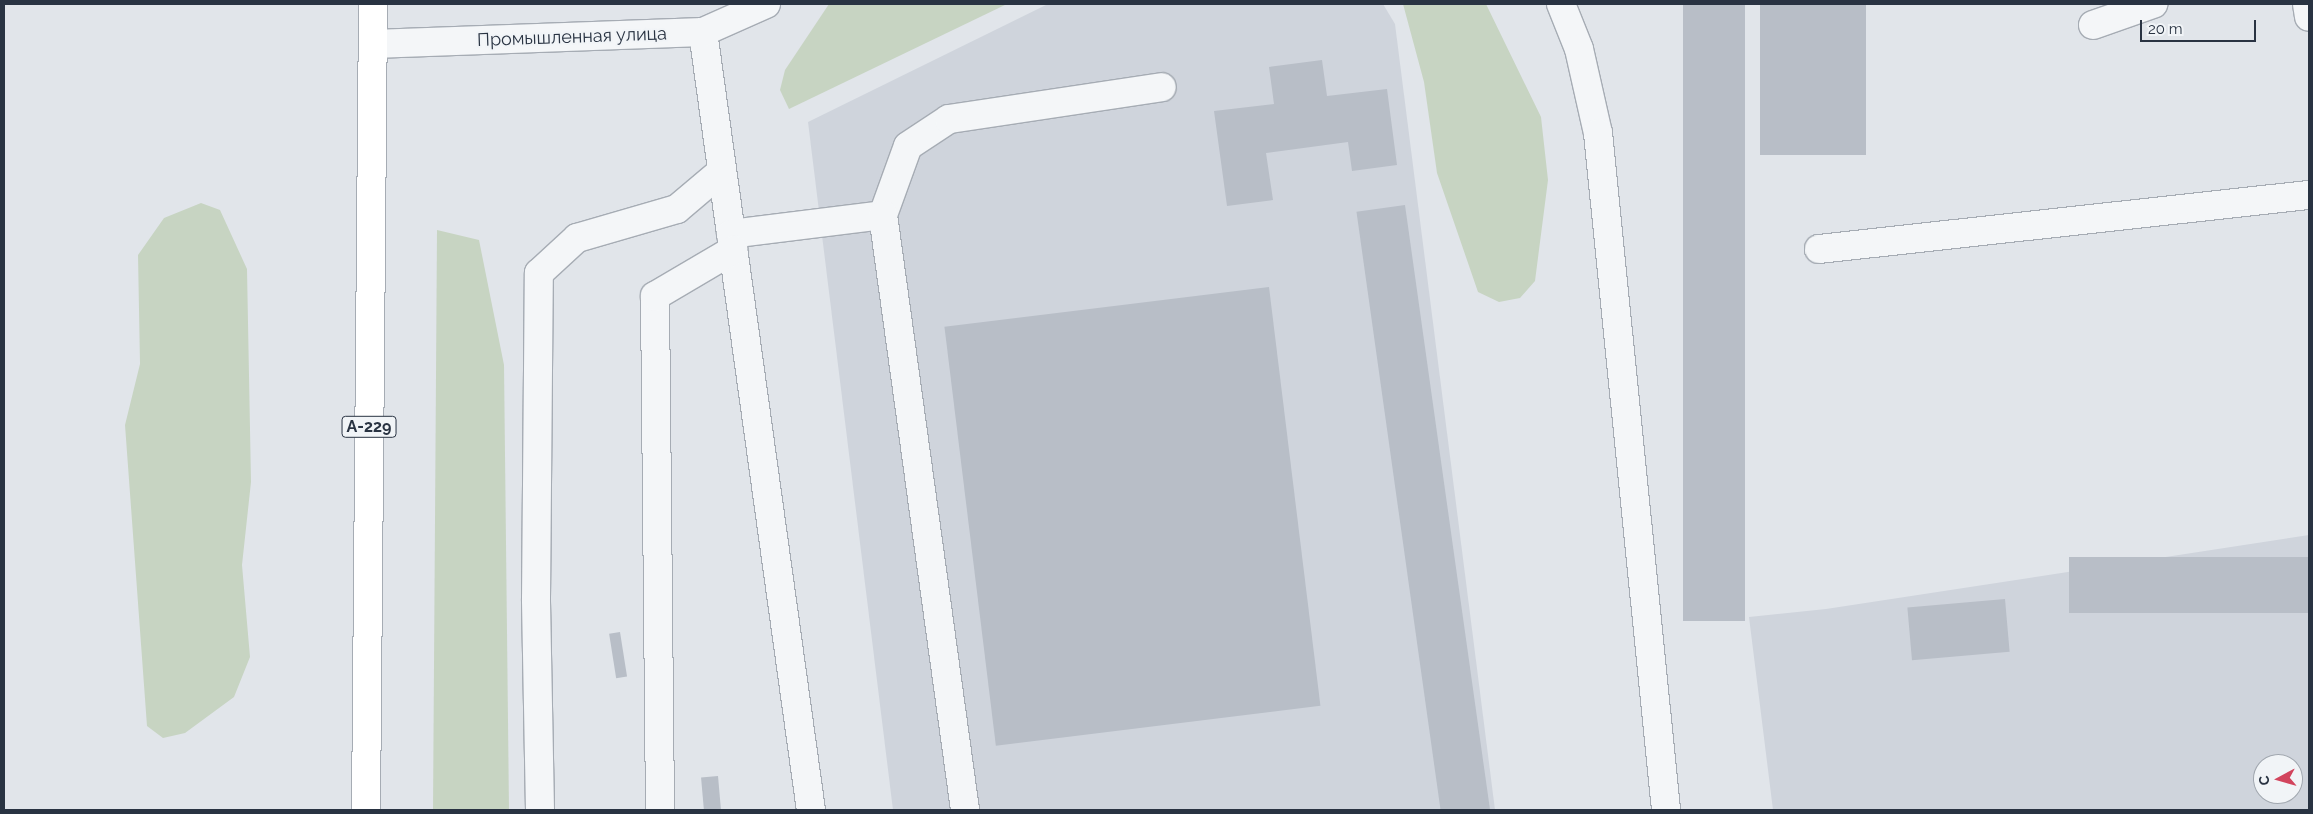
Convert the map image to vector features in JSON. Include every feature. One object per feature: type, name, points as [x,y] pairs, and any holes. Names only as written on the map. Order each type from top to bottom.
[{"type":"highway","name":"А-229","points":[[366,810],[373,4]]},
{"type":"street","name":"Промышленная улица","points":[[373,44],[703,32],[766,4]]},
{"type":"street","points":[[1561,4],[1579,49],[1598,133],[1666,810]]},
{"type":"street","points":[[2093,25],[2153,4]]},
{"type":"street","points":[[2307,4],[2309,17]]},
{"type":"street","points":[[703,32],[811,810]]},
{"type":"street","points":[[965,810],[883,215],[908,146],[949,119],[1162,87]]},
{"type":"street","points":[[540,810],[536,599],[539,273],[577,238],[677,209],[722,170]]},
{"type":"street","points":[[1819,249],[2309,195]]},
{"type":"street","points":[[660,810],[655,296],[732,242],[883,215]]},
{"type":"shaded area","points":[[1048,4],[1383,4],[1395,24],[1495,810],[893,810],[808,122]]},
{"type":"shaded area","points":[[2309,535],[2309,810],[1773,810],[1749,617],[1826,609]]},
{"type":"green space","points":[[829,4],[1007,4],[789,109],[780,90],[785,70]]},
{"type":"green space","points":[[1403,4],[1486,4],[1541,117],[1548,180],[1535,281],[1520,298],[1499,302],[1478,292],[1437,173],[1424,82]]},
{"type":"green space","points":[[201,203],[220,210],[247,269],[251,482],[242,565],[250,657],[234,697],[185,733],[163,738],[147,726],[125,425],[140,364],[138,255],[164,218]]},
{"type":"green space","points":[[437,230],[479,240],[504,365],[509,810],[433,810]]},
{"type":"building","points":[[1683,4],[1745,4],[1745,621],[1683,621]]},
{"type":"building","points":[[1760,4],[1866,4],[1866,155],[1760,155]]},
{"type":"building","points":[[1322,60],[1327,96],[1387,89],[1397,165],[1352,171],[1348,142],[1266,153],[1273,200],[1227,206],[1214,111],[1274,104],[1269,67]]},
{"type":"building","points":[[1405,205],[1490,809],[1441,810],[1356,212]]},
{"type":"building","points":[[1269,287],[1320,706],[996,746],[944,327]]},
{"type":"building","points":[[2069,557],[2309,557],[2309,613],[2069,613]]},
{"type":"building","points":[[2005,599],[2010,652],[1912,660],[1907,608]]},
{"type":"building","points":[[620,632],[627,676],[616,678],[609,634]]},
{"type":"building","points":[[718,776],[721,810],[704,810],[701,777]]}]
